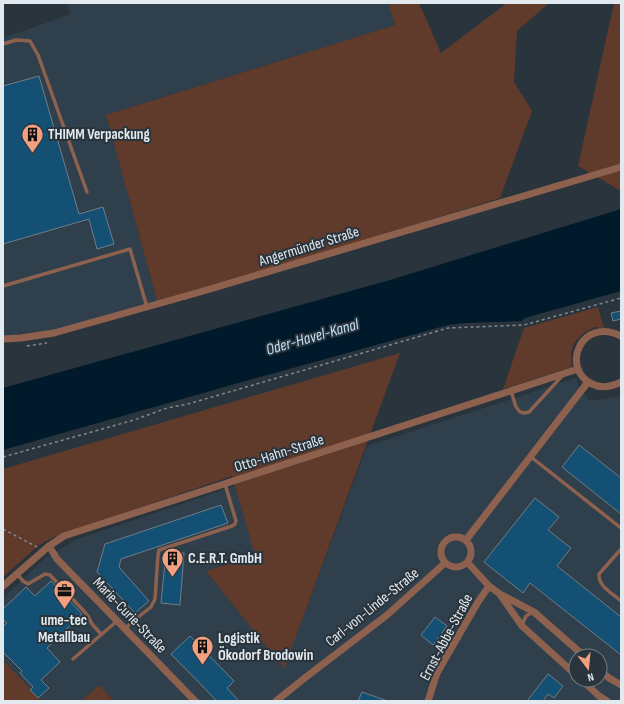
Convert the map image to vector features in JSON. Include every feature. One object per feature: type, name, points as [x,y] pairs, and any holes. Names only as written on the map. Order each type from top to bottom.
[{"type":"street","name":"Angermünder Straße","points":[[3,339],[54,333],[208,290],[621,167]]},
{"type":"street","points":[[621,336],[604,330],[587,336],[577,351],[576,360],[578,369],[582,376],[588,382],[596,386],[605,388],[621,382]]},
{"type":"street","name":"Otto-Hahn-Straße","points":[[3,586],[46,548],[64,536],[578,369]]},
{"type":"street","points":[[466,540],[588,382]]},
{"type":"street","points":[[456,536],[466,540],[471,547],[472,552],[468,563],[461,567],[453,567],[445,563],[442,559],[441,548],[448,539],[456,536]]},
{"type":"street","name":"Marie-Curie-Straße","points":[[46,548],[195,701]]},
{"type":"street","name":"Carl-von-Linde-Straße","points":[[276,701],[387,615],[445,563]]},
{"type":"street","points":[[468,563],[489,586],[500,594],[534,612],[575,648]]},
{"type":"street","name":"Ernst-Abbe-Straße","points":[[428,701],[437,673],[478,602],[489,586]]},
{"type":"street","points":[[500,594],[522,625],[568,668]]},
{"type":"street","points":[[608,677],[621,685]]},
{"type":"street","points":[[591,688],[607,701]]},
{"type":"lane","points":[[3,44],[16,40],[30,41],[38,55],[86,192]]},
{"type":"lane","points":[[3,286],[130,249],[147,307]]},
{"type":"lane","points":[[511,391],[516,407],[520,412],[530,412],[564,374]]},
{"type":"lane","points":[[530,456],[621,528]]},
{"type":"lane","points":[[125,629],[151,607],[155,599],[159,550],[235,524],[236,521],[225,484]]},
{"type":"lane","points":[[621,549],[599,574],[602,585],[621,600]]},
{"type":"lane","points":[[17,574],[28,584],[45,574],[50,575],[83,610],[101,634]]},
{"type":"lane","points":[[522,625],[526,616],[534,612]]},
{"type":"lane","points":[[73,659],[117,621]]},
{"type":"path","points":[[3,457],[134,420],[167,408],[188,404],[448,328],[524,325],[621,298]]},
{"type":"path","points":[[3,529],[46,548]]},
{"type":"shaded area","points":[[67,3],[388,3],[395,25],[106,115],[158,304],[78,326],[3,339],[3,38],[71,14]]},
{"type":"shaded area","points":[[388,3],[419,3],[441,53],[507,3],[549,3],[517,31],[514,82],[532,111],[500,198],[158,304],[106,115],[395,25]]},
{"type":"shaded area","points":[[614,3],[621,3],[621,191],[578,166]]},
{"type":"shaded area","points":[[598,307],[604,328],[595,327],[582,334],[574,343],[571,353],[572,367],[503,389],[524,328]]},
{"type":"shaded area","points":[[400,353],[284,669],[206,571],[255,555],[232,476],[54,537],[39,545],[3,577],[3,469]]},
{"type":"shaded area","points":[[576,378],[579,387],[590,401],[621,396],[621,701],[114,701],[99,685],[81,701],[42,701],[3,660],[3,598],[45,558],[75,540],[235,486],[256,555],[206,571],[284,668],[367,446]]},
{"type":"shaded area","points":[[3,660],[42,701],[3,701]]},
{"type":"shaded area","points":[[99,685],[114,701],[81,701]]},
{"type":"water","name":"Oder-Havel-Kanal","points":[[621,209],[621,291],[525,318],[522,321],[448,325],[3,450],[3,388],[390,280]]},
{"type":"building","name":"THIMM Verpackung","points":[[39,76],[79,214],[103,207],[114,244],[97,249],[89,219],[3,244],[3,86]]},
{"type":"building","points":[[621,311],[621,319],[613,321],[611,313]]},
{"type":"building","points":[[579,445],[621,478],[621,514],[562,467]]},
{"type":"building","points":[[535,498],[559,517],[548,530],[571,548],[557,566],[621,617],[621,655],[530,583],[523,593],[484,562]]},
{"type":"building","points":[[221,505],[228,523],[121,559],[119,567],[149,601],[135,613],[97,572],[105,544]]},
{"type":"building","name":"C.E.R.T. GmbH","points":[[166,552],[184,553],[180,605],[161,603]]},
{"type":"building","points":[[51,581],[82,614],[47,648],[60,662],[41,680],[49,688],[38,698],[30,690],[33,687],[20,673],[22,671],[3,652],[3,626],[7,623],[3,619],[3,609],[26,587],[35,596]]},
{"type":"building","points":[[435,617],[447,626],[433,645],[421,635]]},
{"type":"building","name":"Logistik Ökodorf Brodowin","points":[[190,636],[234,681],[227,688],[239,701],[217,701],[171,654]]},
{"type":"building","points":[[548,674],[563,686],[554,698],[548,694],[543,701],[527,701]]},
{"type":"building","points":[[362,692],[385,700],[385,701],[358,701]]},
{"type":"place","name":"THIMM Verpackung","points":[[32,154]]},
{"type":"place","name":"C.E.R.T. GmbH","points":[[173,578]]},
{"type":"place","name":"ume-tec Metallbau","points":[[64,610]]},
{"type":"place","name":"Logistik Ökodorf Brodowin","points":[[202,666]]}]
